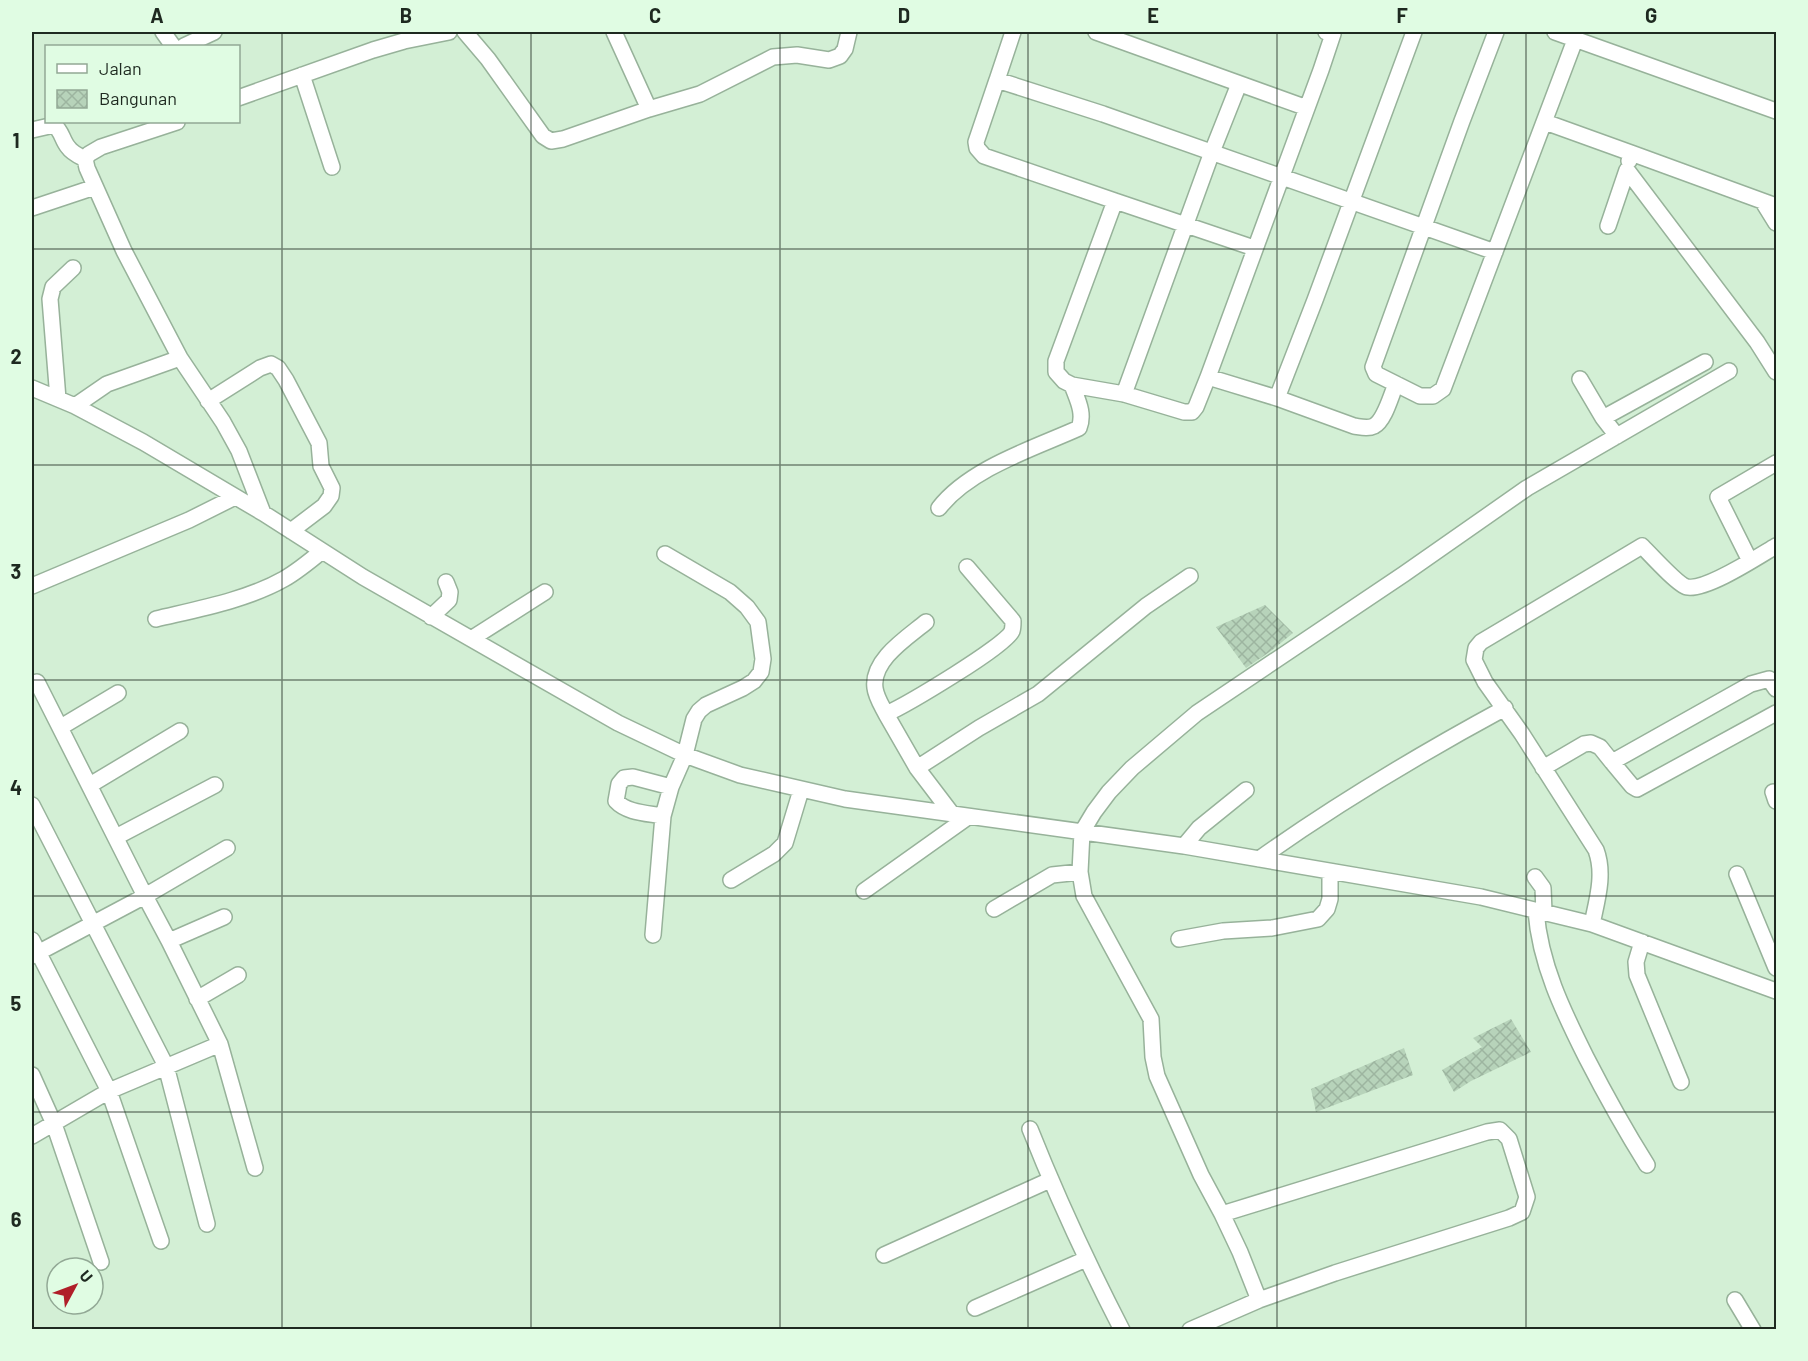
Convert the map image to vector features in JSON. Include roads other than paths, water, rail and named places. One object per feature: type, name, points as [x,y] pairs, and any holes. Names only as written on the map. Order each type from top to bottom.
[{"type":"street","points":[[186,45],[214,32]]},
{"type":"street","points":[[240,97],[373,50],[449,32]]},
{"type":"street","points":[[465,32],[488,59],[543,136],[551,141],[700,93],[773,57],[797,55],[828,60],[840,56],[845,49],[849,32]]},
{"type":"street","points":[[614,32],[649,109]]},
{"type":"street","points":[[1013,32],[976,142],[977,148],[984,156],[1254,248]]},
{"type":"street","points":[[1096,32],[1307,108]]},
{"type":"street","points":[[1115,201],[1056,361],[1056,372],[1064,381],[1072,385],[1124,394],[1184,412],[1192,412],[1208,377],[1254,248],[1283,177],[1331,32]]},
{"type":"street","points":[[1277,398],[1414,32]]},
{"type":"street","points":[[1496,32],[1461,121],[1425,227],[1373,367],[1376,374],[1420,396],[1433,396],[1443,389],[1575,40]]},
{"type":"street","points":[[1555,32],[1776,111]]},
{"type":"street","points":[[302,75],[332,167]]},
{"type":"street","points":[[998,80],[1212,152],[1495,252]]},
{"type":"street","points":[[1124,394],[1239,84]]},
{"type":"street","points":[[1545,122],[1770,204],[1776,224]]},
{"type":"street","points":[[85,159],[101,147],[174,123]]},
{"type":"street","points":[[32,130],[54,125],[59,128],[68,148],[85,159],[124,251],[180,358],[224,422],[263,513]]},
{"type":"street","points":[[1608,225],[1627,170],[1630,153]]},
{"type":"street","points":[[1627,170],[1757,342],[1776,372]]},
{"type":"street","points":[[32,208],[95,187]]},
{"type":"street","points":[[58,399],[51,299],[53,287],[73,268]]},
{"type":"street","points":[[75,406],[107,384],[180,358]]},
{"type":"street","points":[[1604,418],[1705,362]]},
{"type":"street","points":[[208,401],[260,368],[271,364],[278,368],[286,380],[319,443],[321,466],[332,488],[331,496],[324,506],[291,531]]},
{"type":"street","points":[[1259,1300],[1240,1252],[1201,1175],[1157,1076],[1153,1057],[1151,1019],[1084,896],[1080,872],[1082,832],[1116,784],[1197,713],[1527,488],[1729,370]]},
{"type":"street","points":[[1208,377],[1277,398],[1354,426],[1368,428],[1376,425],[1381,419],[1396,384]]},
{"type":"street","points":[[1580,379],[1617,436]]},
{"type":"street","points":[[939,507],[956,490],[981,473],[1079,428],[1083,420],[1072,385]]},
{"type":"street","points":[[32,388],[75,406],[143,442],[431,616],[618,723],[685,755],[740,775],[845,799],[1184,846],[1481,897],[1592,924],[1776,991]]},
{"type":"street","points":[[1750,561],[1719,497],[1776,463]]},
{"type":"street","points":[[32,586],[235,497]]},
{"type":"street","points":[[1592,924],[1600,861],[1596,850],[1505,708],[1485,681],[1474,660],[1476,648],[1481,642],[1642,546],[1688,587],[1725,576],[1776,546]]},
{"type":"street","points":[[156,619],[213,606],[283,580],[322,551]]},
{"type":"street","points":[[653,935],[663,816],[670,787],[685,755],[694,719],[706,705],[754,681],[761,672],[763,659],[758,622],[747,607],[730,592],[665,554]]},
{"type":"street","points":[[886,714],[904,706],[952,676],[1012,631],[1013,621],[967,567]]},
{"type":"street","points":[[917,768],[1038,694],[1131,618],[1190,576]]},
{"type":"street","points":[[431,616],[449,600],[450,592],[446,582]]},
{"type":"street","points":[[471,639],[545,592]]},
{"type":"street","points":[[926,622],[884,660],[875,675],[875,688],[886,714],[917,768],[952,814]]},
{"type":"street","points":[[1612,762],[1751,684],[1769,679],[1776,689]]},
{"type":"street","points":[[37,682],[220,1044],[255,1168]]},
{"type":"street","points":[[61,728],[118,693]]},
{"type":"street","points":[[1259,859],[1380,778],[1505,708]]},
{"type":"street","points":[[1543,768],[1584,744],[1591,743],[1600,747],[1637,789],[1776,713]]},
{"type":"street","points":[[90,785],[180,731]]},
{"type":"street","points":[[663,816],[626,809],[620,805],[616,801],[619,784],[624,778],[633,777],[670,787]]},
{"type":"street","points":[[116,837],[215,785]]},
{"type":"street","points":[[731,880],[774,854],[785,843],[801,790]]},
{"type":"street","points":[[1184,846],[1199,828],[1246,790]]},
{"type":"street","points":[[32,805],[166,1066],[207,1224]]},
{"type":"street","points":[[864,891],[968,817]]},
{"type":"street","points":[[161,1241],[109,1092],[34,949],[92,925],[227,848]]},
{"type":"street","points":[[994,909],[1052,875],[1080,872]]},
{"type":"street","points":[[1179,939],[1272,928],[1318,919],[1327,909],[1330,899],[1330,872]]},
{"type":"street","points":[[1737,874],[1776,968]]},
{"type":"street","points":[[1535,877],[1543,888],[1537,924],[1548,972],[1557,998],[1599,1081],[1647,1165]]},
{"type":"street","points":[[169,940],[224,917]]},
{"type":"street","points":[[1642,942],[1636,962],[1637,975],[1682,1082]]},
{"type":"street","points":[[197,999],[238,975]]},
{"type":"street","points":[[32,1136],[109,1092],[220,1044]]},
{"type":"street","points":[[32,1075],[54,1124],[99,1256]]},
{"type":"street","points":[[1030,1129],[1050,1180],[1086,1259],[1122,1329]]},
{"type":"street","points":[[1190,1329],[1259,1300],[1335,1273],[1509,1218],[1522,1212],[1527,1197],[1509,1139],[1500,1130],[1487,1132],[1222,1214]]},
{"type":"street","points":[[884,1255],[1050,1180]]},
{"type":"street","points":[[975,1308],[1086,1259]]},
{"type":"street","points":[[1735,1300],[1753,1329]]}]
